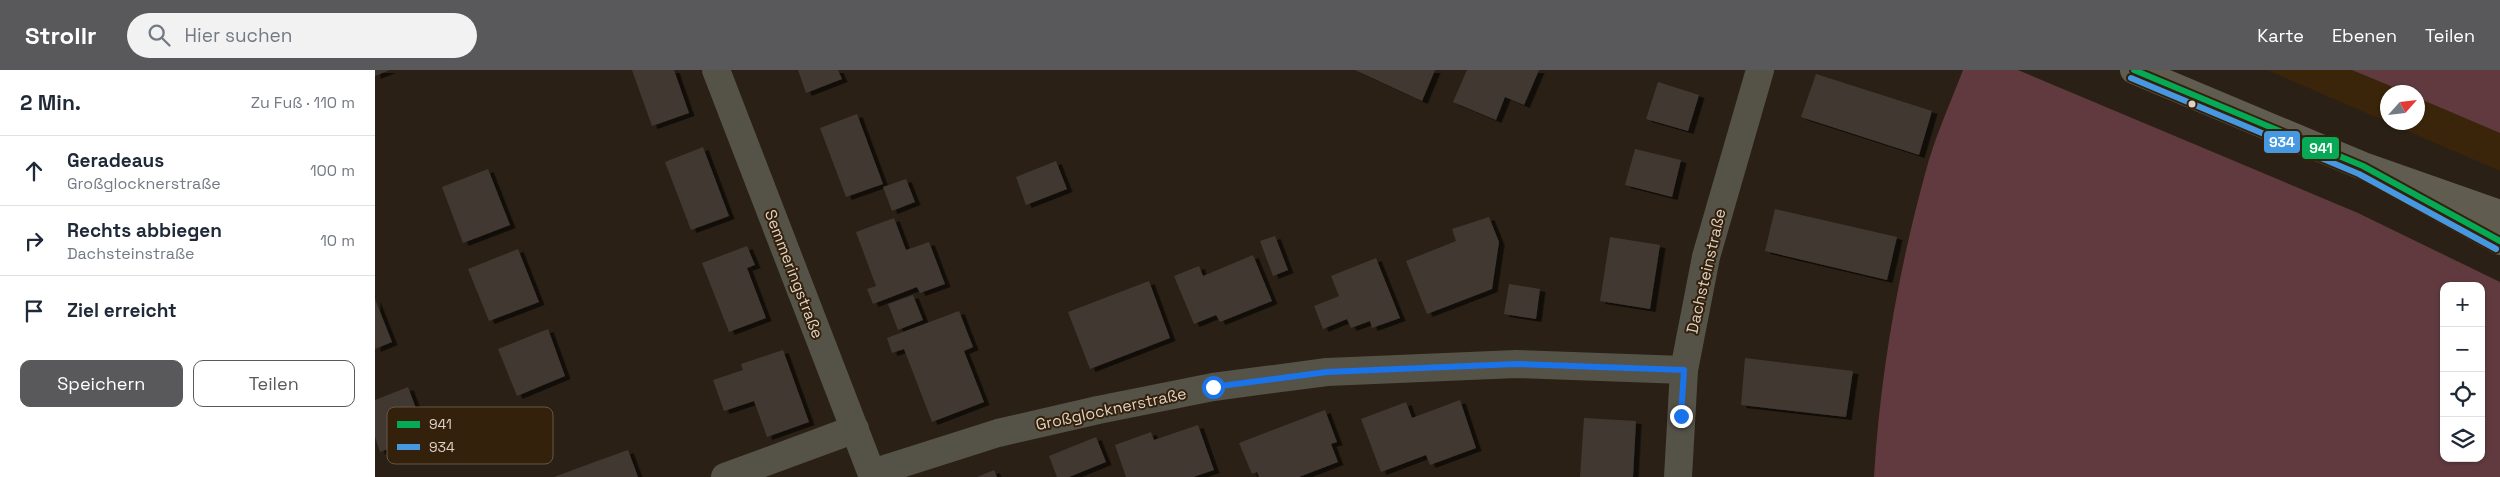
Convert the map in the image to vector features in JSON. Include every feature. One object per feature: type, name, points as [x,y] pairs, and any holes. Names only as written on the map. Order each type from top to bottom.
[{"type":"main road","points":[[2134,70],[2363,166],[2500,214]]},
{"type":"main road","points":[[2363,166],[2500,241]]},
{"type":"street","name":"Semmeringstraße","points":[[716,70],[873,475]]},
{"type":"street","name":"Dachsteinstraße","points":[[1678,477],[1684,370],[1706,257],[1760,70]]},
{"type":"street","name":"Großglocknerstraße","points":[[873,475],[998,433],[1089,412],[1213,387],[1327,372],[1516,364],[1684,370]]},
{"type":"street","points":[[725,477],[855,429]]},
{"type":"shaded area","points":[[1963,70],[2018,70],[2358,213],[2500,282],[2500,477],[1874,477],[1886,362],[1899,286],[1915,211],[1938,135]]},
{"type":"shaded area","points":[[2267,70],[2500,70],[2500,171],[2405,130],[2425,130],[2425,85],[2380,85],[2380,119]]},
{"type":"shaded area","points":[[2352,70],[2500,70],[2500,133],[2425,101],[2425,85],[2388,85]]},
{"type":"building","points":[[375,70],[390,70],[375,76]]},
{"type":"building","points":[[632,70],[674,70],[689,113],[652,126]]},
{"type":"building","points":[[798,70],[838,70],[842,79],[806,93]]},
{"type":"building","points":[[1355,70],[1435,70],[1422,101]]},
{"type":"building","points":[[1467,70],[1539,70],[1524,105],[1505,97],[1496,120],[1453,102]]},
{"type":"building","points":[[1816,74],[1932,111],[1919,155],[1801,117]]},
{"type":"building","points":[[1658,82],[1699,95],[1688,131],[1646,119]]},
{"type":"building","points":[[857,114],[883,184],[846,197],[820,128]]},
{"type":"building","points":[[703,147],[729,216],[691,230],[665,162]]},
{"type":"building","points":[[1635,149],[1681,160],[1672,197],[1625,185]]},
{"type":"building","points":[[1056,161],[1067,189],[1026,205],[1016,177]]},
{"type":"building","points":[[488,169],[510,225],[463,243],[442,187]]},
{"type":"building","points":[[906,179],[915,202],[892,211],[883,187]]},
{"type":"building","points":[[1775,209],[1897,237],[1887,280],[1765,251]]},
{"type":"building","points":[[1489,217],[1499,242],[1492,289],[1427,314],[1406,261],[1456,241],[1452,229]]},
{"type":"building","points":[[894,218],[906,250],[929,242],[945,284],[920,293],[917,287],[873,304],[867,289],[876,286],[856,232]]},
{"type":"building","points":[[1275,236],[1288,270],[1273,276],[1260,241]]},
{"type":"building","points":[[1610,237],[1660,245],[1650,309],[1600,301]]},
{"type":"building","points":[[747,246],[755,265],[747,268],[766,318],[729,332],[702,263]]},
{"type":"building","points":[[518,249],[539,302],[489,321],[468,269]]},
{"type":"building","points":[[1253,255],[1272,301],[1220,322],[1216,315],[1194,324],[1174,276],[1199,266],[1203,276]]},
{"type":"building","points":[[1376,258],[1400,318],[1372,328],[1370,321],[1351,328],[1347,319],[1323,329],[1314,306],[1339,296],[1331,276]]},
{"type":"building","points":[[1149,281],[1170,338],[1090,369],[1068,312]]},
{"type":"building","points":[[1509,284],[1540,289],[1536,319],[1504,314]]},
{"type":"building","points":[[913,295],[923,320],[898,330],[888,304]]},
{"type":"building","points":[[375,299],[392,342],[375,349]]},
{"type":"building","points":[[959,311],[973,347],[964,351],[984,402],[932,422],[904,349],[892,353],[887,338]]},
{"type":"building","points":[[548,329],[565,376],[517,396],[498,349]]},
{"type":"building","points":[[783,350],[809,422],[767,437],[754,401],[724,411],[713,380],[743,370],[741,364]]},
{"type":"building","points":[[1745,358],[1853,371],[1846,417],[1741,405]]},
{"type":"building","points":[[408,387],[416,407],[387,407],[387,449],[380,452],[375,437],[375,400]]},
{"type":"building","points":[[1460,400],[1476,448],[1430,465],[1426,455],[1381,472],[1361,419],[1406,402],[1412,418]]},
{"type":"building","points":[[1325,410],[1337,442],[1331,444],[1338,462],[1299,477],[1259,477],[1257,472],[1252,474],[1239,443]]},
{"type":"building","points":[[1584,418],[1636,421],[1633,477],[1580,477]]},
{"type":"building","points":[[1198,425],[1214,470],[1193,477],[1126,477],[1115,445],[1151,432],[1154,440]]},
{"type":"building","points":[[1096,437],[1106,462],[1069,477],[1057,477],[1049,456]]},
{"type":"building","points":[[628,450],[638,477],[554,477],[600,460]]},
{"type":"building","points":[[994,470],[997,477],[977,477]]},
{"type":"transit line","name":"941","points":[[2134,70],[2363,166],[2500,241]]},
{"type":"transit line","name":"934","points":[[2131,78],[2359,174],[2496,249]]},
{"type":"route","points":[[1213,387],[1327,372],[1516,364],[1684,370],[1681,416]]}]
